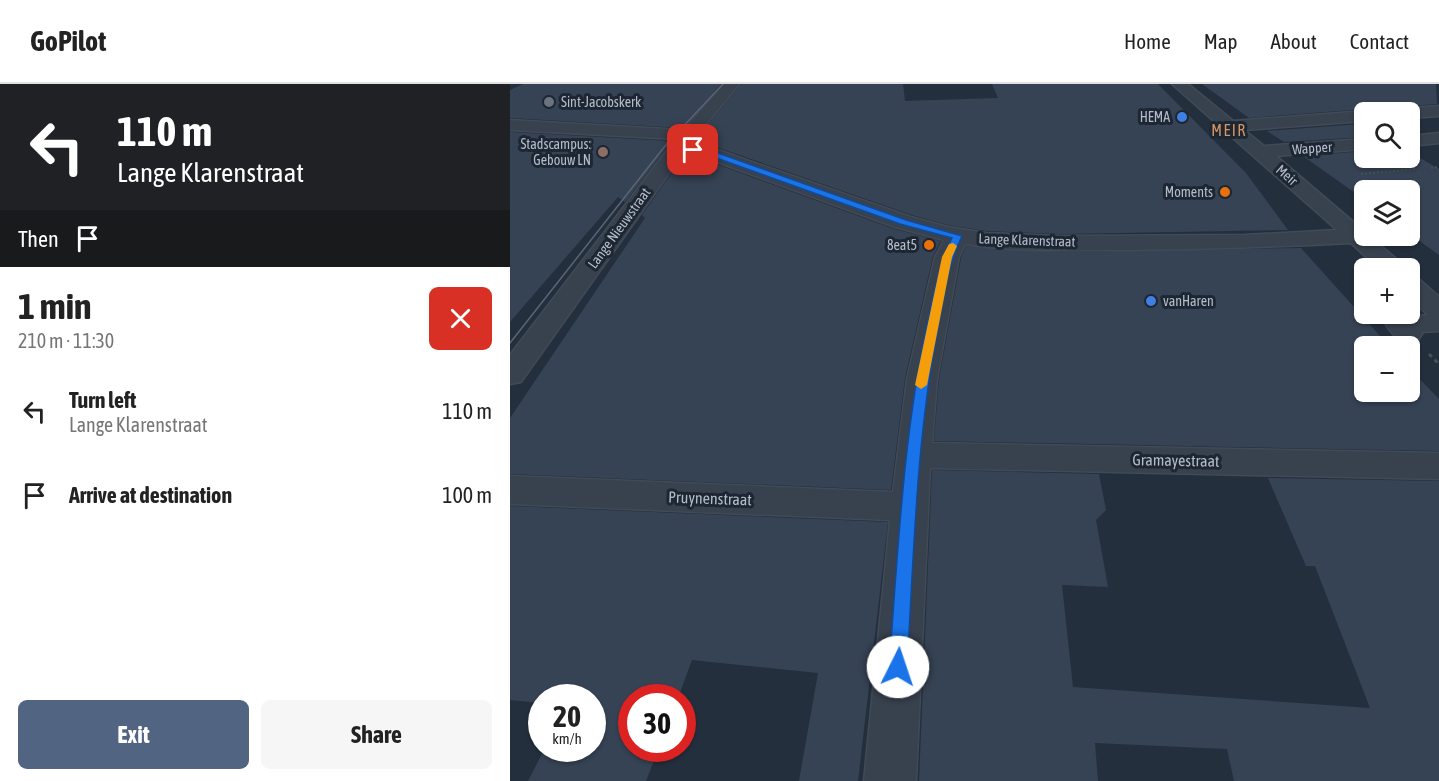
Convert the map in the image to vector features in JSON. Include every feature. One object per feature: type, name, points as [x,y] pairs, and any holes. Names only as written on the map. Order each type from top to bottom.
[{"type":"street","name":"Lange Nieuwstraat","points":[[510,375],[682,142],[732,84]]},
{"type":"street","name":"Meir","points":[[1179,84],[1354,234]]},
{"type":"street","points":[[1424,112],[1439,120]]},
{"type":"street","name":"Wapper","points":[[1228,126],[1354,117]]},
{"type":"street","name":"Wapper","points":[[1321,119],[1354,138]]},
{"type":"street","name":"Lange Klarenstraat","points":[[510,125],[682,142],[903,222],[957,236],[986,240],[1043,243],[1245,242],[1354,236]]},
{"type":"street","points":[[1420,140],[1439,138]]},
{"type":"street","name":"Wapper","points":[[1260,152],[1354,145]]},
{"type":"street","points":[[890,781],[914,454],[922,379],[947,257],[957,236]]},
{"type":"street","name":"Meir","points":[[1367,246],[1381,258]]},
{"type":"street","points":[[1420,293],[1439,310]]},
{"type":"street","points":[[1408,334],[1400,325],[1439,323]]},
{"type":"street","name":"Gramayestraat","points":[[914,454],[1439,466]]},
{"type":"street","name":"Pruynenstraat","points":[[510,490],[910,507]]},
{"type":"path","points":[[1431,168],[1439,167]]},
{"type":"path","points":[[1361,174],[1416,169]]},
{"type":"building","points":[[523,84],[721,84],[683,128],[510,118],[510,90]]},
{"type":"building","points":[[741,84],[903,84],[905,101],[998,98],[992,84],[1158,84],[1246,173],[1288,230],[1064,234],[986,231],[948,225],[912,215],[719,148],[693,143]]},
{"type":"building","points":[[1202,84],[1436,84],[1437,104],[1354,102],[1354,110],[1249,118]]},
{"type":"building","points":[[1354,124],[1354,138],[1284,142],[1267,131]]},
{"type":"building","points":[[510,132],[672,141],[625,202],[618,197],[510,322]]},
{"type":"building","points":[[1354,152],[1354,168],[1420,168],[1420,158],[1439,169],[1439,255],[1420,241],[1420,180],[1354,180],[1354,192],[1303,156]]},
{"type":"building","points":[[683,157],[708,161],[894,229],[941,241],[933,256],[905,378],[891,490],[510,474],[510,418],[645,218],[642,215]]},
{"type":"building","points":[[966,246],[1062,252],[1301,248],[1354,307],[1354,324],[1369,324],[1380,336],[1354,336],[1354,402],[1420,402],[1420,379],[1439,399],[1439,451],[934,441],[939,379],[961,258]]},
{"type":"building","points":[[932,470],[1099,474],[1106,510],[1096,520],[1108,587],[1062,585],[1073,687],[1370,708],[1315,566],[1306,566],[1268,478],[1439,481],[1439,781],[1234,781],[1227,749],[1095,743],[1098,781],[919,781]]},
{"type":"building","points":[[510,506],[888,522],[858,781],[799,781],[818,673],[692,660],[683,684],[618,684],[618,762],[653,762],[646,781],[528,781],[538,762],[606,762],[606,684],[528,684],[528,702],[510,700]]},
{"type":"tram line","points":[[510,343],[665,146],[723,84]]},
{"type":"slow traffic","points":[[921,385],[947,257],[953,246]]},
{"type":"place","name":"Sint-Jacobskerk","points":[[549,102]]},
{"type":"place","name":"HEMA","points":[[1182,117]]},
{"type":"place","name":"Stadscampus: Gebouw LN","points":[[603,152]]},
{"type":"place","name":"Moments","points":[[1225,192]]},
{"type":"place","name":"8eat5","points":[[929,245]]},
{"type":"place","name":"vanHaren","points":[[1151,301]]},
{"type":"district","name":"MEIR","points":[[1229,130]]},
{"type":"route","points":[[693,150],[712,154],[903,222],[957,236],[947,257],[922,379],[898,667]]}]
